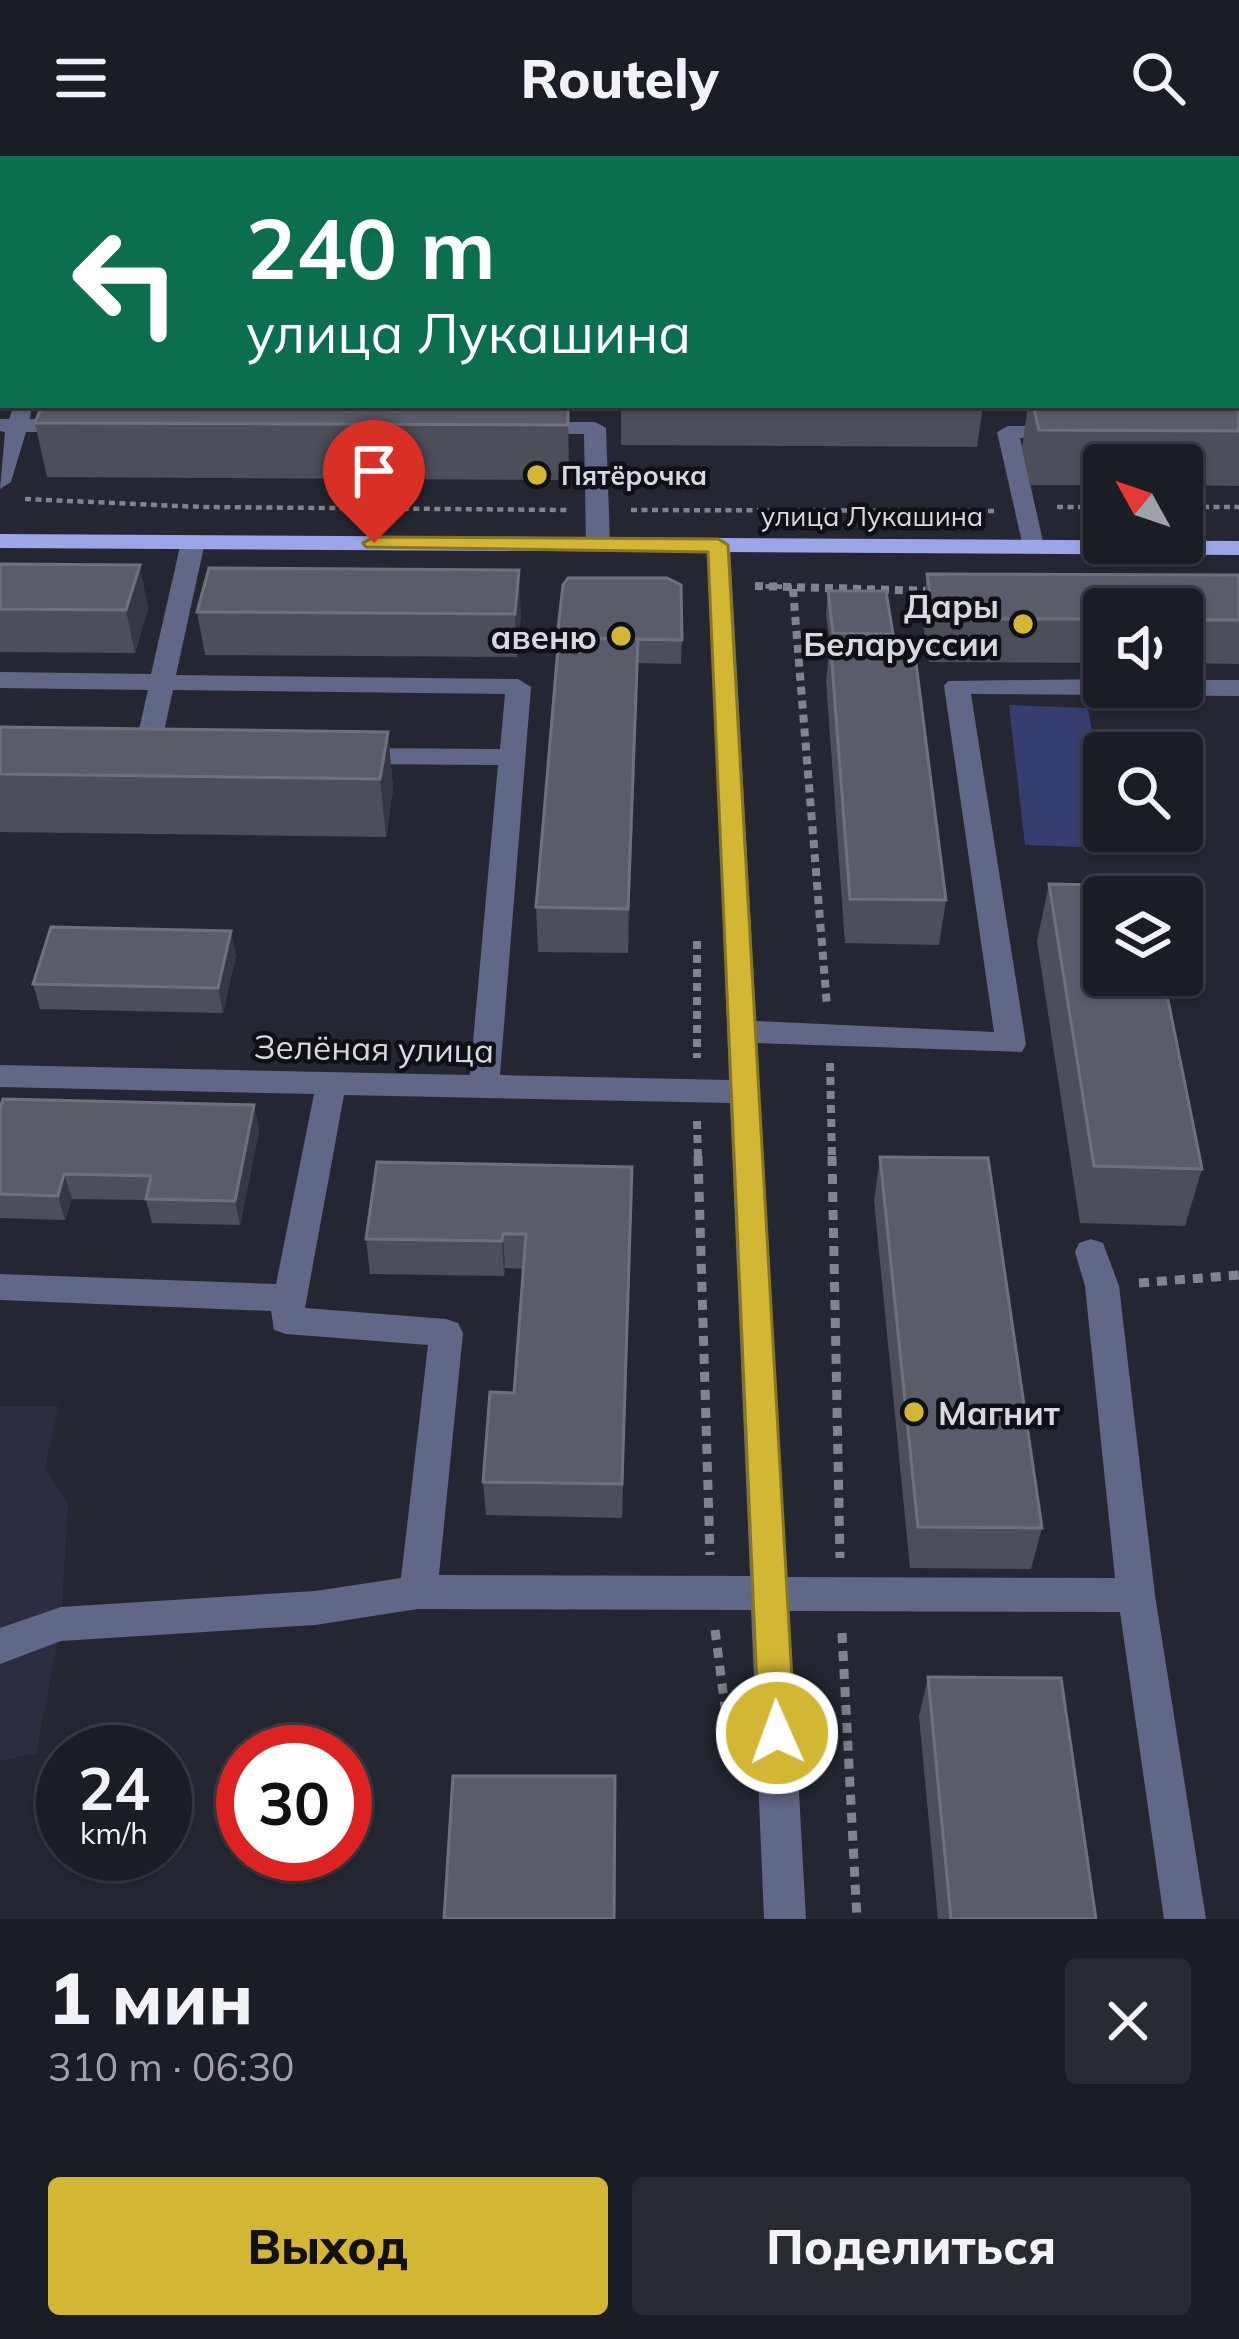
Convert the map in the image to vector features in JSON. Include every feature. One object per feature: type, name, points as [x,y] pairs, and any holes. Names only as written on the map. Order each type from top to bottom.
[{"type":"main road","name":"улица Лукашина","points":[[0,541],[1239,548]]},
{"type":"street","points":[[1004,408],[1032,546]]},
{"type":"street","points":[[503,428],[595,417],[598,544]]},
{"type":"street","points":[[0,482],[14,418],[87,426]]},
{"type":"street","points":[[1008,432],[1100,431]]},
{"type":"street","points":[[146,755],[193,542]]},
{"type":"street","points":[[718,545],[772,1594],[784,1919]]},
{"type":"street","points":[[0,680],[518,687],[484,1087]]},
{"type":"street","points":[[740,1031],[1011,1043],[957,686],[1239,688]]},
{"type":"street","points":[[329,756],[512,758]]},
{"type":"street","name":"Зелёная улица","points":[[0,1076],[746,1092]]},
{"type":"street","points":[[331,1083],[286,1320],[446,1333],[418,1592]]},
{"type":"street","points":[[1096,1269],[1136,1595],[1185,1919]]},
{"type":"street","points":[[0,1287],[291,1298]]},
{"type":"street","points":[[0,1646],[61,1624],[315,1608],[418,1592],[1136,1595]]},
{"type":"path","points":[[22,499],[202,507],[1026,512],[1083,508]]},
{"type":"path","points":[[1203,507],[1239,507]]},
{"type":"path","points":[[720,582],[794,589],[934,591]]},
{"type":"path","points":[[794,589],[830,1037],[840,1597],[857,1919]]},
{"type":"path","points":[[697,926],[711,1595],[731,1757]]},
{"type":"path","points":[[1096,1269],[1239,1275]]},
{"type":"shaded area","points":[[1009,705],[1088,708],[1092,732],[1083,732],[1083,847],[1025,845]]},
{"type":"shaded area","points":[[0,1406],[58,1406],[45,1468],[68,1503],[61,1624],[41,1725],[36,1725],[36,1753],[0,1761]]},
{"type":"building","points":[[41,408],[568,408],[568,425],[35,423]]},
{"type":"building","points":[[1034,408],[1239,408],[1239,431],[1039,430]]},
{"type":"building","points":[[0,564],[140,565],[126,610],[0,609]]},
{"type":"building","points":[[209,568],[519,570],[515,614],[197,612]]},
{"type":"building","points":[[927,574],[1239,575],[1239,620],[1203,620],[1203,588],[1083,588],[1083,619],[934,619]]},
{"type":"building","points":[[568,578],[667,578],[681,585],[682,640],[557,638],[563,585]]},
{"type":"building","points":[[828,591],[886,591],[893,634],[833,633]]},
{"type":"building","points":[[559,637],[638,639],[628,909],[536,907]]},
{"type":"building","points":[[830,638],[913,639],[946,900],[850,899]]},
{"type":"building","points":[[0,727],[388,732],[380,779],[0,774]]},
{"type":"building","points":[[1049,884],[1083,885],[1083,996],[1167,996],[1202,1169],[1094,1166]]},
{"type":"building","points":[[51,927],[231,931],[218,988],[33,984]]},
{"type":"building","points":[[3,1099],[254,1105],[235,1201],[146,1199],[151,1176],[64,1174],[58,1196],[0,1194]]},
{"type":"building","points":[[880,1157],[988,1158],[1042,1528],[918,1527]]},
{"type":"building","points":[[377,1162],[632,1167],[622,1484],[483,1482],[490,1392],[514,1393],[526,1234],[503,1234],[502,1241],[366,1239]]},
{"type":"building","points":[[928,1677],[1061,1678],[1096,1919],[951,1919]]},
{"type":"building","points":[[453,1776],[615,1776],[614,1919],[444,1919]]},
{"type":"place","name":"Пятёрочка","points":[[537,475]]},
{"type":"place","name":"Дары Беларуссии","points":[[1023,624]]},
{"type":"place","name":"авеню","points":[[621,636]]},
{"type":"place","name":"Магнит","points":[[914,1412]]},
{"type":"route","points":[[374,543],[718,545],[777,1733]]}]
